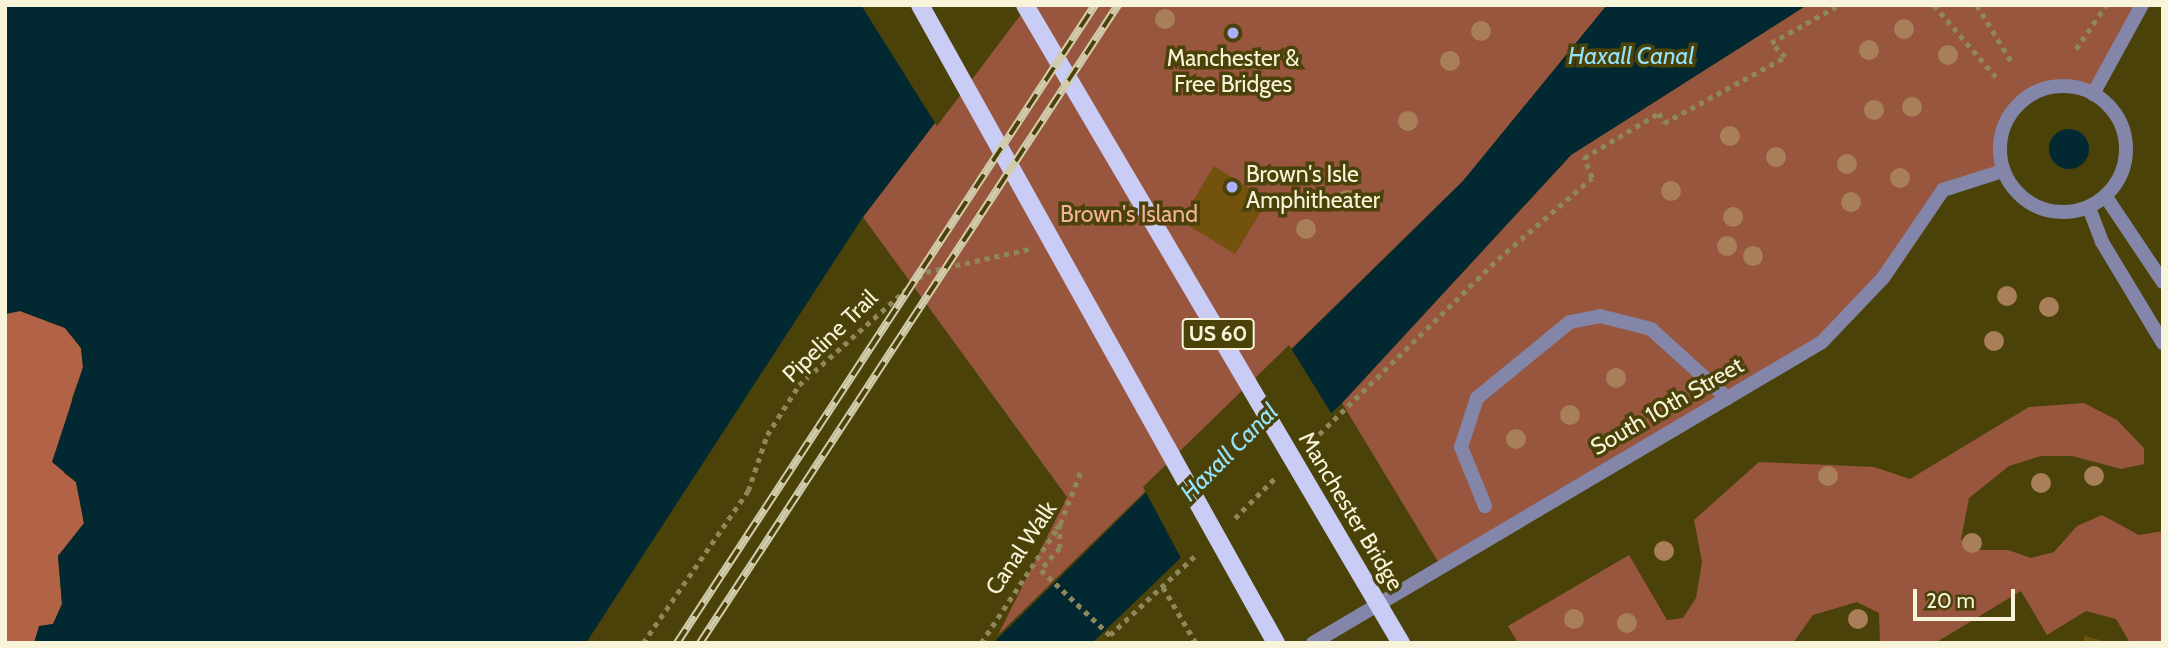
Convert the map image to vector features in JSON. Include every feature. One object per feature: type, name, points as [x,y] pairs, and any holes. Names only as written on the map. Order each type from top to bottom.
[{"type":"main road","points":[[920,5],[1276,643]]},
{"type":"main road","name":"Manchester Bridge","points":[[1025,5],[1401,643]]},
{"type":"street","points":[[2093,94],[2142,5]]},
{"type":"street","points":[[2049,87],[2093,94],[2112,108],[2126,144],[2118,181],[2106,197],[2090,208],[2048,212],[2012,189],[2003,171],[2003,130],[2020,103],[2049,87]]},
{"type":"street","name":"South 10th Street","points":[[1313,643],[1822,342],[1850,318],[1943,190],[2003,171]]},
{"type":"street","points":[[2106,197],[2163,282]]},
{"type":"street","points":[[2090,208],[2102,242],[2163,343]]},
{"type":"street","points":[[1485,506],[1461,447],[1477,398],[1570,322],[1600,316],[1651,329],[1727,398]]},
{"type":"path","points":[[1307,446],[1498,259],[1592,178],[1584,158],[1659,113],[1664,123],[1785,57],[1771,43],[1839,5]]},
{"type":"path","points":[[1855,5],[1872,5]]},
{"type":"path","points":[[1934,5],[1996,77]]},
{"type":"path","points":[[1977,5],[2013,64]]},
{"type":"path","points":[[2076,49],[2106,5]]},
{"type":"path","name":"Pipeline Trail","points":[[643,643],[748,491],[767,435],[799,384],[926,272],[1043,246]]},
{"type":"path","name":"Canal Walk","points":[[981,643],[1060,524],[1081,470]]},
{"type":"path","points":[[1231,521],[1279,474]]},
{"type":"path","points":[[1060,524],[1060,548],[1041,570],[1110,635],[1202,550]]},
{"type":"path","points":[[1163,587],[1196,643]]},
{"type":"green space","name":"Brown's Island","points":[[1025,5],[1607,5],[1463,181],[998,635],[1067,497],[863,217]]},
{"type":"green space","points":[[1807,5],[2142,5],[2093,94],[2049,87],[2020,103],[2003,130],[2003,171],[1943,190],[1850,318],[1440,565],[1342,403],[1571,155]]},
{"type":"green space","points":[[2084,403],[2117,420],[2144,448],[2144,464],[2121,469],[2072,456],[2041,456],[2009,466],[1969,498],[1961,539],[1976,550],[2008,550],[2031,558],[2054,552],[2077,526],[2102,515],[2139,535],[2163,531],[2163,643],[2130,643],[2116,619],[2086,611],[2047,635],[2021,591],[1935,643],[1880,643],[1879,613],[1857,602],[1813,615],[1793,643],[1518,643],[1508,626],[1629,555],[1667,620],[1683,618],[1696,598],[1702,562],[1694,520],[1759,462],[1874,467],[1910,479],[2029,407]]},
{"type":"shaded area","points":[[20,311],[65,328],[81,348],[83,368],[72,398],[64,473],[76,482],[84,524],[58,556],[62,604],[53,624],[40,626],[34,643],[5,643],[5,314]]},
{"type":"water","points":[[5,5],[1025,5],[863,217],[586,643],[34,643],[39,626],[53,624],[62,604],[58,556],[84,523],[76,482],[52,462],[83,367],[81,348],[65,328],[20,311],[5,314]]},
{"type":"water","name":"Haxall Canal","points":[[1607,5],[1807,5],[1571,155],[1342,403],[1092,643],[993,643],[1463,181]]},
{"type":"water","points":[[2069,129],[2077,130],[2083,135],[2088,141],[2088,157],[2083,163],[2077,168],[2069,169],[2061,168],[2055,163],[2050,157],[2049,149],[2050,141],[2055,135],[2061,130]]},
{"type":"pier","points":[[861,5],[1028,5],[937,126]]},
{"type":"pier","points":[[1289,345],[1333,416],[1182,560],[1143,487]]},
{"type":"building","points":[[1214,166],[1268,200],[1235,254],[1181,221]]},
{"type":"building","points":[[2085,636],[2107,642],[2107,643],[2083,643]]},
{"type":"railway","points":[[677,643],[1095,5]]},
{"type":"railway","points":[[700,643],[1118,5]]},
{"type":"place","name":"Manchester & Free Bridges","points":[[1233,33]]},
{"type":"place","name":"Brown's Isle Amphitheater","points":[[1232,187]]}]
